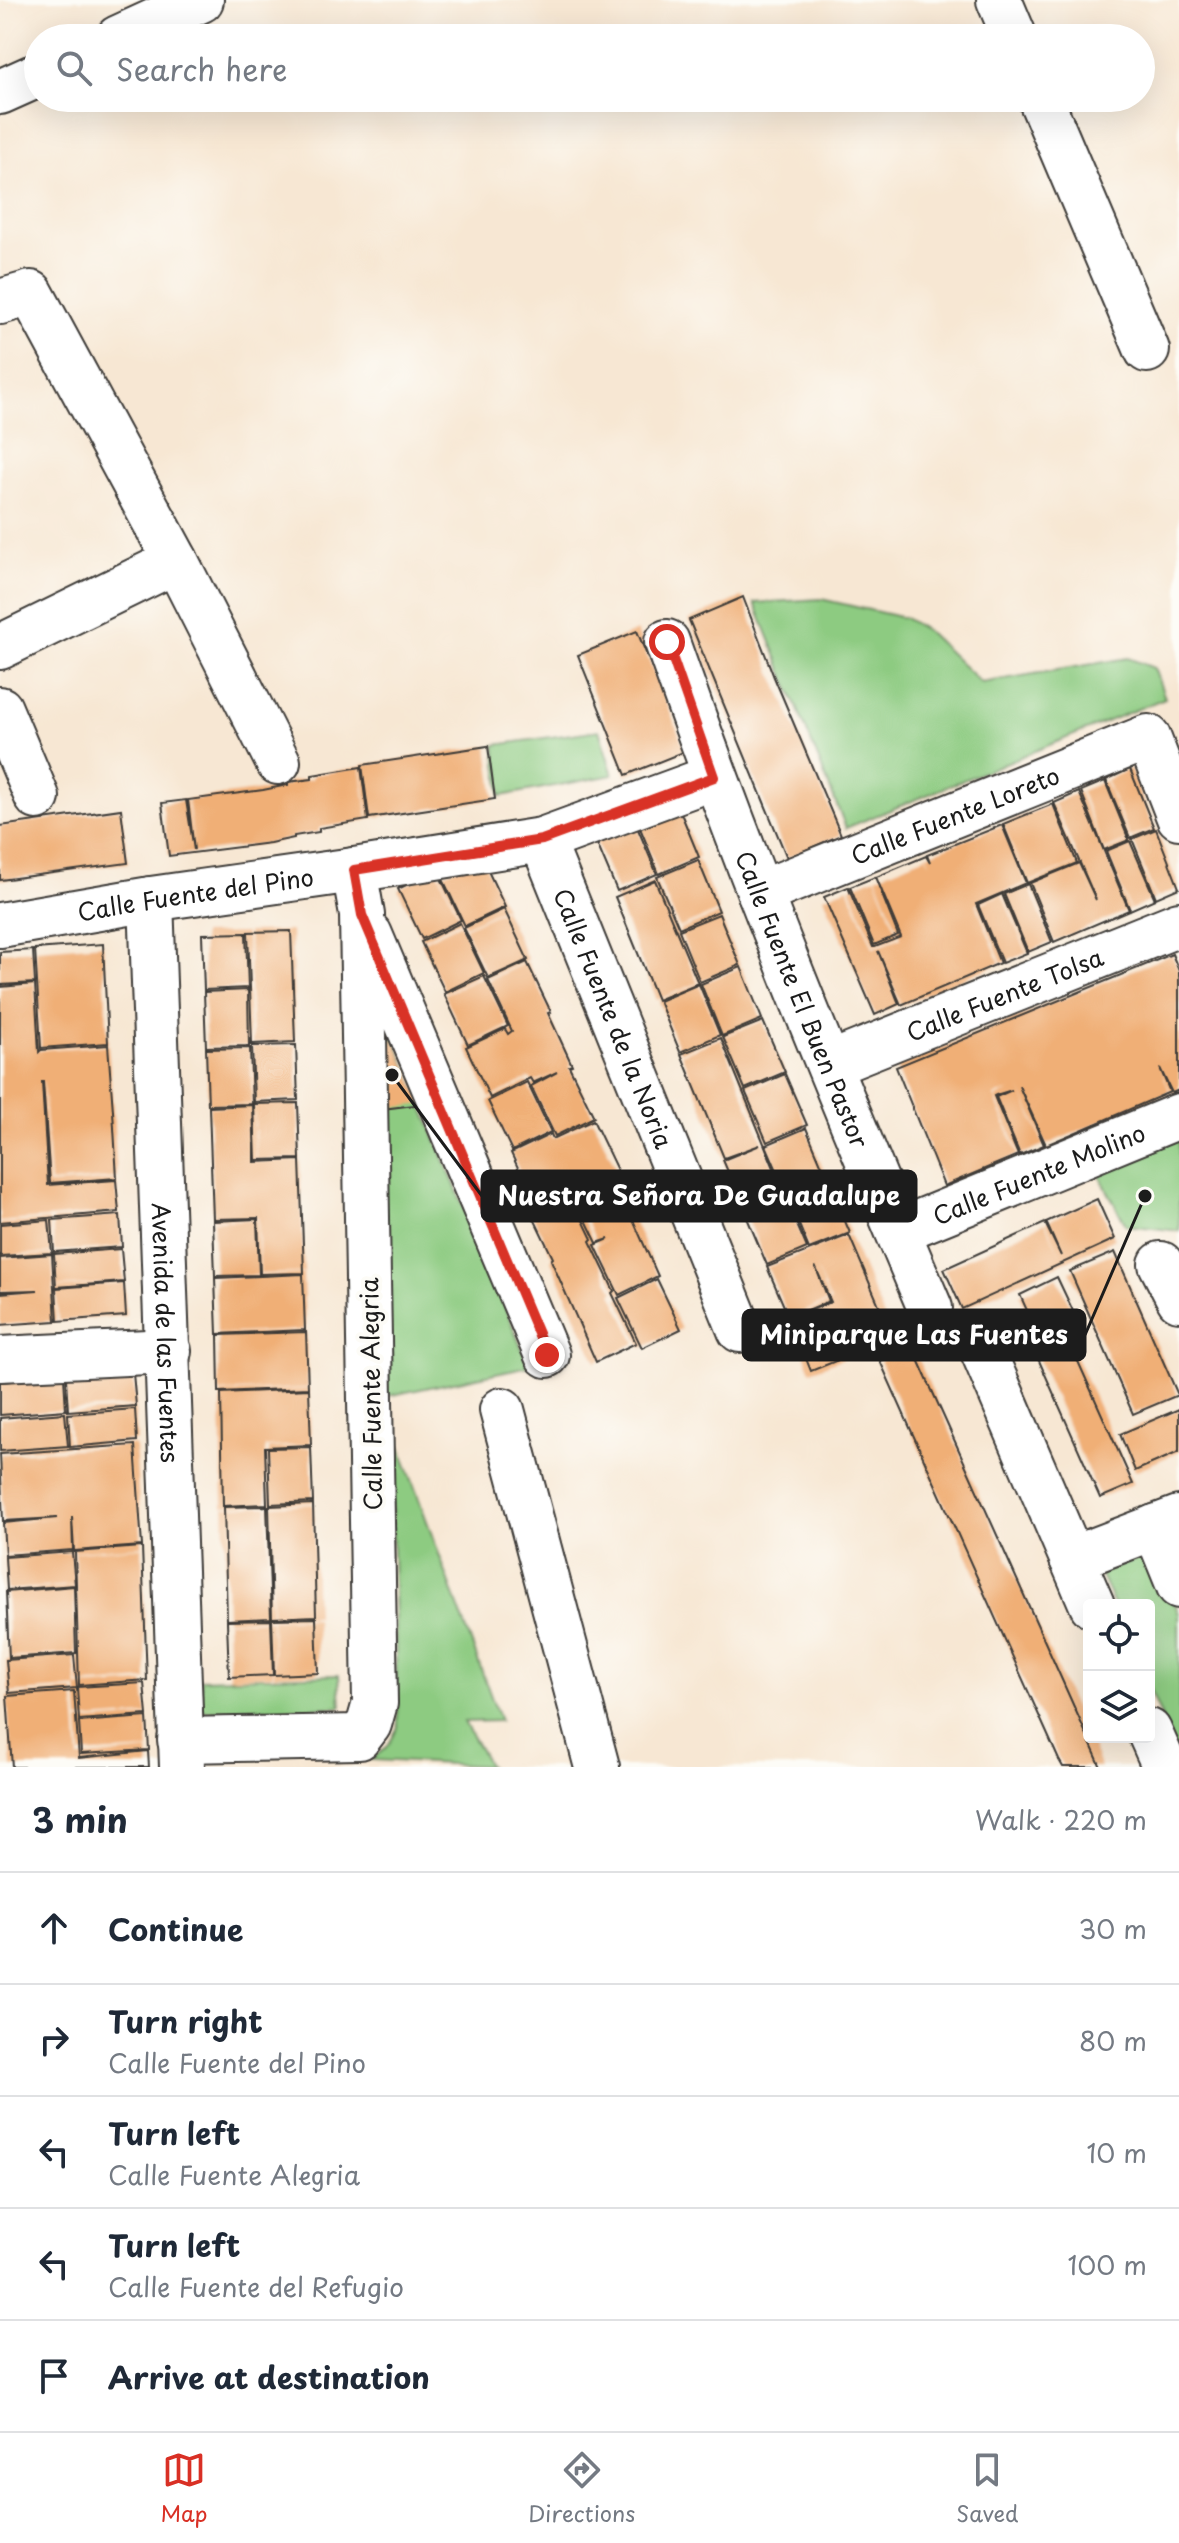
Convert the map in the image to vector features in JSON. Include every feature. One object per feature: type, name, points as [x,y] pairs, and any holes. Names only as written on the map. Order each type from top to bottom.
[{"type":"street","points":[[149,24],[201,0]]},
{"type":"street","points":[[999,0],[1009,24]]},
{"type":"street","points":[[0,92],[24,81]]},
{"type":"street","points":[[1046,112],[1147,350]]},
{"type":"street","points":[[0,302],[31,293],[176,561],[278,762]]},
{"type":"street","points":[[0,647],[176,561]]},
{"type":"street","name":"Calle Fuente El Buen Pastor","points":[[667,642],[714,777],[930,1308]]},
{"type":"street","points":[[0,709],[37,797]]},
{"type":"street","name":"Calle Fuente Loreto","points":[[760,893],[1148,737],[1179,817]]},
{"type":"street","name":"Calle Fuente del Pino","points":[[0,925],[542,840],[714,777]]},
{"type":"street","name":"Calle Fuente de la Noria","points":[[542,840],[740,1330]]},
{"type":"street","name":"Calle Fuente Alegria","points":[[181,1753],[359,1737],[369,1724],[375,1703],[362,915],[354,870]]},
{"type":"street","name":"Avenida de las Fuentes","points":[[151,899],[181,1753]]},
{"type":"street","points":[[362,915],[547,1355]]},
{"type":"street","name":"Calle Fuente Tolsa","points":[[830,1064],[1179,924]]},
{"type":"street","name":"Calle Fuente Molino","points":[[898,1231],[1179,1116]]},
{"type":"street","points":[[979,1342],[1089,1599]]},
{"type":"street","points":[[0,1359],[169,1351]]},
{"type":"street","points":[[502,1410],[597,1767]]},
{"type":"street","points":[[1072,1559],[1167,1522],[1179,1586]]},
{"type":"street","points":[[1154,1743],[1165,1767]]},
{"type":"green space","points":[[821,599],[905,618],[928,632],[981,683],[1128,658],[1154,668],[1165,698],[846,828],[755,603]]},
{"type":"green space","points":[[599,730],[613,775],[501,796],[495,745]]},
{"type":"green space","points":[[380,1003],[529,1366],[383,1397]]},
{"type":"green space","points":[[1179,1134],[1179,1231],[1126,1225],[1095,1167]]},
{"type":"green space","points":[[389,1417],[500,1721],[464,1722],[489,1766],[371,1760],[388,1746],[398,1727]]},
{"type":"green space","points":[[1155,1552],[1179,1614],[1179,1758],[1155,1702],[1155,1599],[1111,1599],[1100,1573]]},
{"type":"green space","points":[[339,1675],[341,1707],[202,1711],[201,1679]]},
{"type":"building","points":[[743,597],[841,835],[787,858],[689,620]]},
{"type":"building","points":[[637,631],[686,751],[626,775],[578,655]]},
{"type":"building","points":[[488,746],[495,799],[369,818],[362,765]]},
{"type":"building","points":[[361,767],[368,820],[319,828],[319,832],[270,843],[169,856],[162,803],[186,800],[194,850],[188,800],[263,790],[312,779],[312,775]]},
{"type":"building","points":[[1130,769],[1154,828],[1130,838],[1106,780]]},
{"type":"building","points":[[1105,781],[1129,840],[1104,850],[1081,791]]},
{"type":"building","points":[[1079,792],[1129,910],[1054,942],[1030,883],[1079,863],[1096,900],[1054,803]]},
{"type":"building","points":[[1053,804],[1077,863],[1027,883],[1003,824]]},
{"type":"building","points":[[678,806],[699,857],[659,874],[638,823]]},
{"type":"building","points":[[121,809],[128,863],[0,880],[0,826]]},
{"type":"building","points":[[635,822],[657,874],[617,891],[595,839]]},
{"type":"building","points":[[1002,825],[1026,883],[976,904],[1000,963],[901,1005],[878,951],[899,1004],[875,1015],[824,897],[848,887],[873,947],[901,937],[876,877],[926,856],[930,863],[927,855]]},
{"type":"building","points":[[1156,829],[1179,888],[1156,898],[1132,839]]},
{"type":"building","points":[[1130,841],[1155,899],[1130,910],[1106,851]]},
{"type":"building","points":[[481,856],[505,907],[465,926],[441,875]]},
{"type":"building","points":[[698,860],[719,911],[679,928],[657,877]]},
{"type":"building","points":[[437,870],[461,920],[422,939],[398,889]]},
{"type":"building","points":[[875,877],[898,935],[874,945],[850,887]]},
{"type":"building","points":[[655,880],[698,983],[657,1000],[615,897]]},
{"type":"building","points":[[1028,884],[1052,942],[1028,952],[1004,894]]},
{"type":"building","points":[[1002,894],[1027,953],[1002,963],[978,905]]},
{"type":"building","points":[[504,909],[528,960],[488,978],[464,928]]},
{"type":"building","points":[[719,914],[740,965],[700,982],[679,930]]},
{"type":"building","points":[[460,923],[484,973],[445,992],[421,942]]},
{"type":"building","points":[[291,931],[295,1042],[252,1044],[248,932]]},
{"type":"building","points":[[246,933],[248,988],[204,990],[202,934]]},
{"type":"building","points":[[103,944],[108,1043],[41,1048],[35,949]]},
{"type":"building","points":[[33,950],[35,983],[0,985],[0,952]]},
{"type":"building","points":[[1172,954],[1179,971],[1179,1090],[1172,1093],[1160,1068],[1170,1092],[1046,1145],[1019,1086],[1044,1145],[1020,1155],[996,1097],[1012,1090],[996,1095],[994,1096],[1018,1155],[944,1186],[896,1067]]},
{"type":"building","points":[[527,962],[551,1012],[548,1013],[572,1065],[569,1066],[594,1117],[555,1136],[531,1086],[557,1072],[533,1083],[530,1078],[490,1098],[466,1047],[505,1029],[508,1034],[512,1031],[488,980]]},
{"type":"building","points":[[741,967],[762,1019],[722,1036],[701,984]]},
{"type":"building","points":[[484,976],[508,1026],[468,1045],[444,994]]},
{"type":"building","points":[[35,984],[39,1052],[108,1045],[113,1111],[117,1178],[50,1183],[42,1082],[48,1185],[116,1180],[119,1212],[0,1222],[0,987]]},
{"type":"building","points":[[699,984],[720,1035],[680,1052],[659,1001]]},
{"type":"building","points":[[248,990],[249,1046],[206,1047],[204,992]]},
{"type":"building","points":[[763,1021],[785,1072],[745,1089],[723,1037]]},
{"type":"building","points":[[387,1037],[394,1040],[423,1104],[374,1110],[382,1039]]},
{"type":"building","points":[[721,1038],[785,1195],[745,1212],[723,1160],[760,1145],[724,1158],[681,1054]]},
{"type":"building","points":[[296,1045],[298,1100],[254,1102],[252,1046]]},
{"type":"building","points":[[250,1048],[252,1104],[208,1105],[206,1049]]},
{"type":"building","points":[[785,1074],[807,1125],[767,1142],[745,1091]]},
{"type":"building","points":[[527,1082],[551,1132],[512,1151],[488,1101]]},
{"type":"building","points":[[298,1103],[300,1159],[256,1160],[254,1104]]},
{"type":"building","points":[[253,1105],[255,1162],[300,1160],[304,1273],[260,1274],[258,1218],[213,1219],[209,1107]]},
{"type":"building","points":[[593,1120],[617,1170],[612,1173],[658,1276],[619,1295],[595,1245],[609,1239],[597,1243],[573,1193],[578,1190],[575,1185],[535,1204],[511,1153],[551,1134],[553,1139]]},
{"type":"building","points":[[806,1128],[828,1180],[788,1196],[766,1145]]},
{"type":"building","points":[[828,1181],[850,1233],[809,1249],[788,1198]]},
{"type":"building","points":[[568,1189],[636,1343],[596,1362],[529,1208]]},
{"type":"building","points":[[785,1197],[807,1248],[767,1265],[745,1213]]},
{"type":"building","points":[[1097,1199],[1115,1239],[962,1309],[944,1269],[1045,1223],[1061,1256],[1046,1222]]},
{"type":"building","points":[[120,1215],[122,1247],[54,1252],[52,1220]]},
{"type":"building","points":[[257,1219],[259,1275],[215,1276],[213,1221]]},
{"type":"building","points":[[49,1220],[52,1253],[0,1256],[0,1224]]},
{"type":"building","points":[[849,1235],[893,1338],[811,1371],[790,1319],[831,1302],[815,1266],[829,1301],[789,1318],[767,1267]]},
{"type":"building","points":[[121,1249],[124,1282],[56,1287],[54,1254]]},
{"type":"building","points":[[1115,1252],[1178,1395],[1133,1414],[1070,1271]]},
{"type":"building","points":[[52,1254],[56,1321],[0,1325],[0,1293],[38,1290],[0,1291],[0,1258]]},
{"type":"building","points":[[303,1274],[305,1330],[217,1334],[215,1278]]},
{"type":"building","points":[[1057,1277],[1083,1332],[1068,1339],[1133,1484],[1100,1498],[1036,1354],[1045,1350],[1020,1295]]},
{"type":"building","points":[[657,1279],[681,1329],[642,1348],[618,1298]]},
{"type":"building","points":[[124,1283],[126,1316],[58,1321],[56,1288]]},
{"type":"building","points":[[306,1332],[308,1388],[219,1392],[218,1335]]},
{"type":"building","points":[[912,1346],[1083,1727],[1083,1743],[1090,1743],[1101,1767],[1063,1767],[1059,1760],[880,1361]]},
{"type":"building","points":[[133,1373],[136,1406],[68,1411],[66,1378]]},
{"type":"building","points":[[64,1377],[66,1410],[0,1415],[0,1382]]},
{"type":"building","points":[[309,1389],[311,1445],[265,1447],[267,1504],[223,1506],[221,1393]]},
{"type":"building","points":[[135,1409],[137,1441],[70,1447],[68,1414]]},
{"type":"building","points":[[1179,1409],[1179,1452],[1135,1471],[1120,1434]]},
{"type":"building","points":[[65,1413],[68,1446],[0,1451],[0,1418]]},
{"type":"building","points":[[135,1445],[142,1546],[74,1551],[72,1517],[73,1550],[5,1555],[3,1523],[57,1518],[3,1521],[0,1454]]},
{"type":"building","points":[[311,1447],[313,1502],[270,1504],[268,1448]]},
{"type":"building","points":[[313,1504],[316,1616],[272,1618],[269,1506]]},
{"type":"building","points":[[267,1506],[271,1618],[227,1620],[224,1507]]},
{"type":"building","points":[[142,1547],[147,1680],[79,1685],[75,1552]]},
{"type":"building","points":[[72,1552],[75,1585],[7,1590],[5,1557]]},
{"type":"building","points":[[74,1586],[76,1653],[9,1658],[6,1592]]},
{"type":"building","points":[[316,1618],[318,1673],[274,1675],[272,1619]]},
{"type":"building","points":[[271,1620],[273,1675],[229,1677],[227,1621]]},
{"type":"building","points":[[74,1655],[77,1688],[9,1693],[6,1660]]},
{"type":"building","points":[[144,1683],[147,1715],[79,1720],[77,1687]]},
{"type":"building","points":[[74,1691],[79,1758],[148,1751],[149,1767],[12,1767],[7,1696]]},
{"type":"building","points":[[147,1717],[149,1750],[81,1754],[79,1722]]},
{"type":"place","name":"Nuestra Señora De Guadalupe","points":[[392,1075]]},
{"type":"place","name":"Miniparque Las Fuentes","points":[[1145,1196]]},
{"type":"route","points":[[547,1355],[362,915],[354,870],[542,840],[714,777],[667,642]]}]
